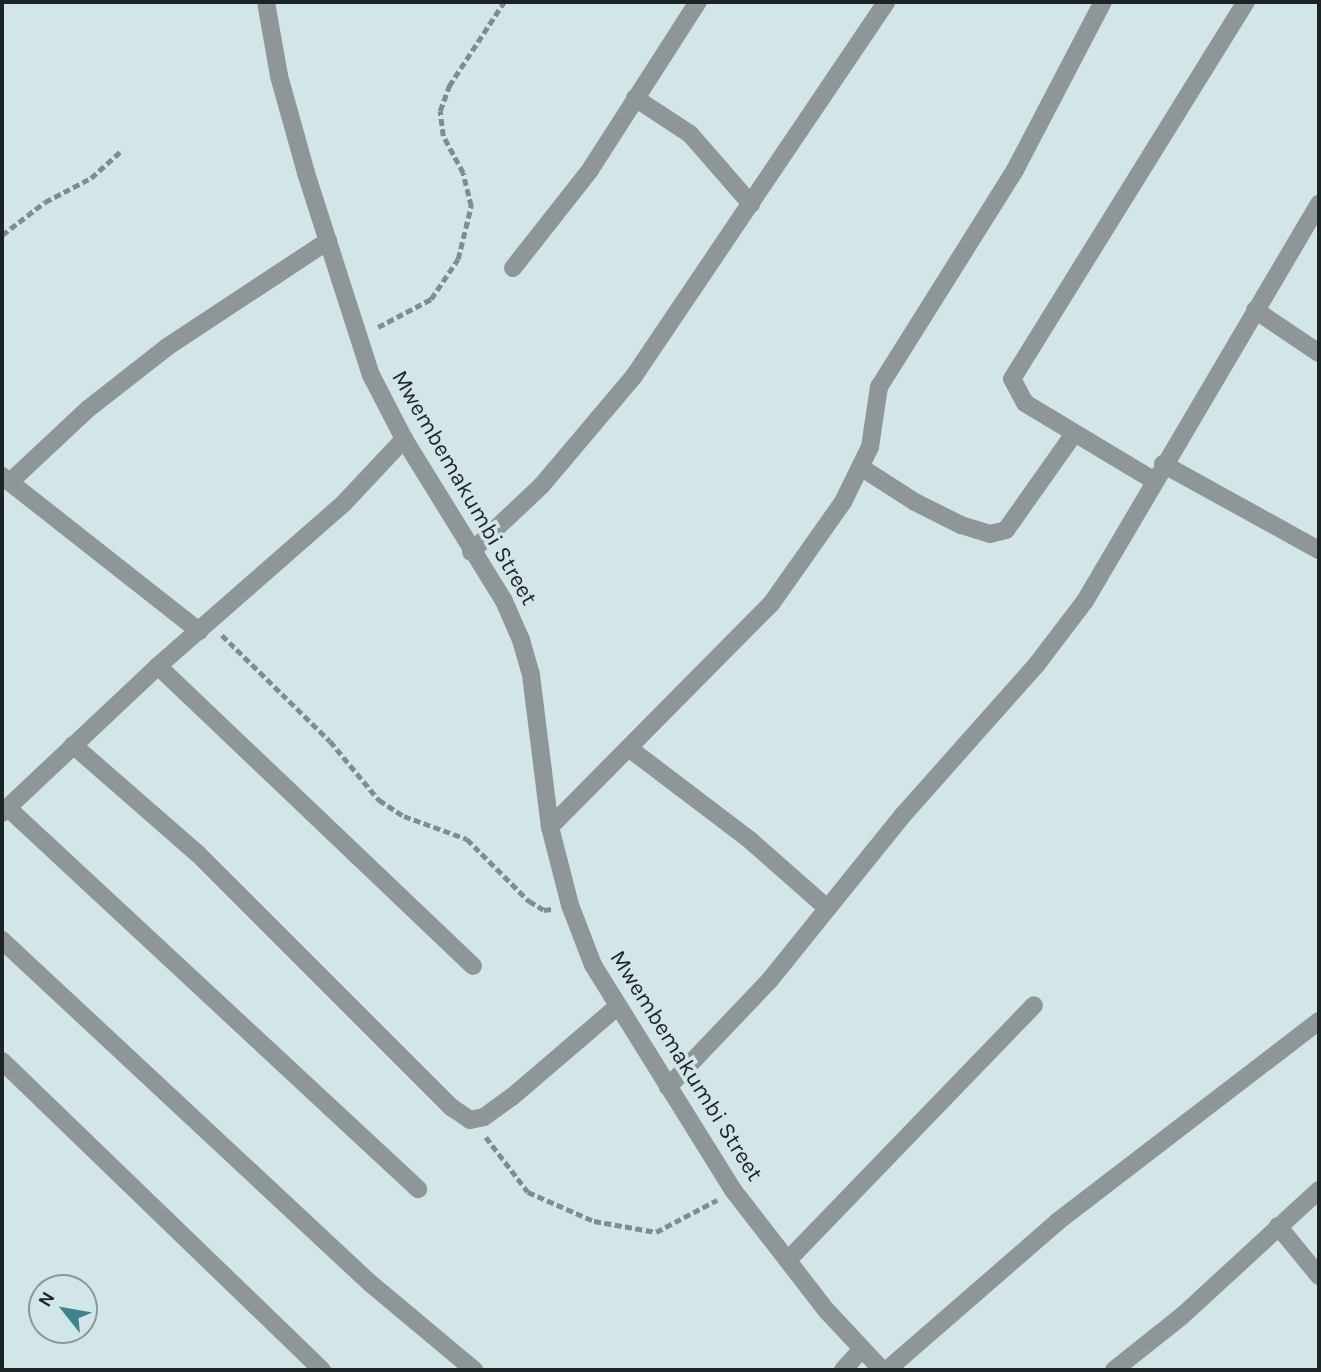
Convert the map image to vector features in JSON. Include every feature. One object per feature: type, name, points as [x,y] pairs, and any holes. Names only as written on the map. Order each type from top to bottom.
[{"type":"street","name":"Mwembemakumbi Street","points":[[266,2],[279,76],[371,375],[404,439],[471,552],[504,601],[531,675],[550,827],[570,905],[593,965],[733,1190],[861,1350],[882,1370]]},
{"type":"street","points":[[513,268],[590,170],[698,2]]},
{"type":"street","points":[[471,552],[587,435],[634,376],[886,2]]},
{"type":"street","points":[[550,827],[771,604],[862,468],[870,447],[879,387],[1015,170],[1103,2]]},
{"type":"street","points":[[1153,480],[1073,435],[1025,403],[1012,379],[1246,2]]},
{"type":"street","points":[[635,98],[690,134],[751,204]]},
{"type":"street","points":[[668,1087],[769,981],[827,908],[1045,653],[1085,601],[1153,480],[1319,204]]},
{"type":"street","points":[[204,626],[6,478],[167,347],[328,241]]},
{"type":"street","points":[[1255,310],[1319,353]]},
{"type":"street","points":[[862,468],[915,502],[961,525],[990,534],[1006,530],[1073,435]]},
{"type":"street","points":[[404,439],[344,503],[158,666],[5,810],[418,1189]]},
{"type":"street","points":[[1163,464],[1276,530],[1319,550]]},
{"type":"street","points":[[158,666],[473,966]]},
{"type":"street","points":[[73,745],[198,854],[451,1107],[470,1120],[484,1117],[512,1097],[617,1007]]},
{"type":"street","points":[[630,749],[751,841],[827,908]]},
{"type":"street","points":[[2,940],[331,1247],[474,1370]]},
{"type":"street","points":[[788,1260],[1034,1005]]},
{"type":"street","points":[[887,1370],[1057,1222],[1319,1021]]},
{"type":"street","points":[[2,1061],[322,1370]]},
{"type":"street","points":[[1114,1370],[1182,1316],[1319,1190]]},
{"type":"street","points":[[1278,1226],[1319,1276]]},
{"type":"street","points":[[843,1370],[861,1350]]},
{"type":"path","points":[[358,335],[430,299],[458,259],[471,206],[463,173],[443,136],[440,111],[449,86],[504,2]]},
{"type":"path","points":[[2,235],[45,202],[91,178],[122,150]]},
{"type":"path","points":[[204,626],[330,741],[385,805],[480,847],[544,911],[570,905]]},
{"type":"path","points":[[470,1120],[528,1192],[594,1221],[656,1232],[733,1190]]}]
